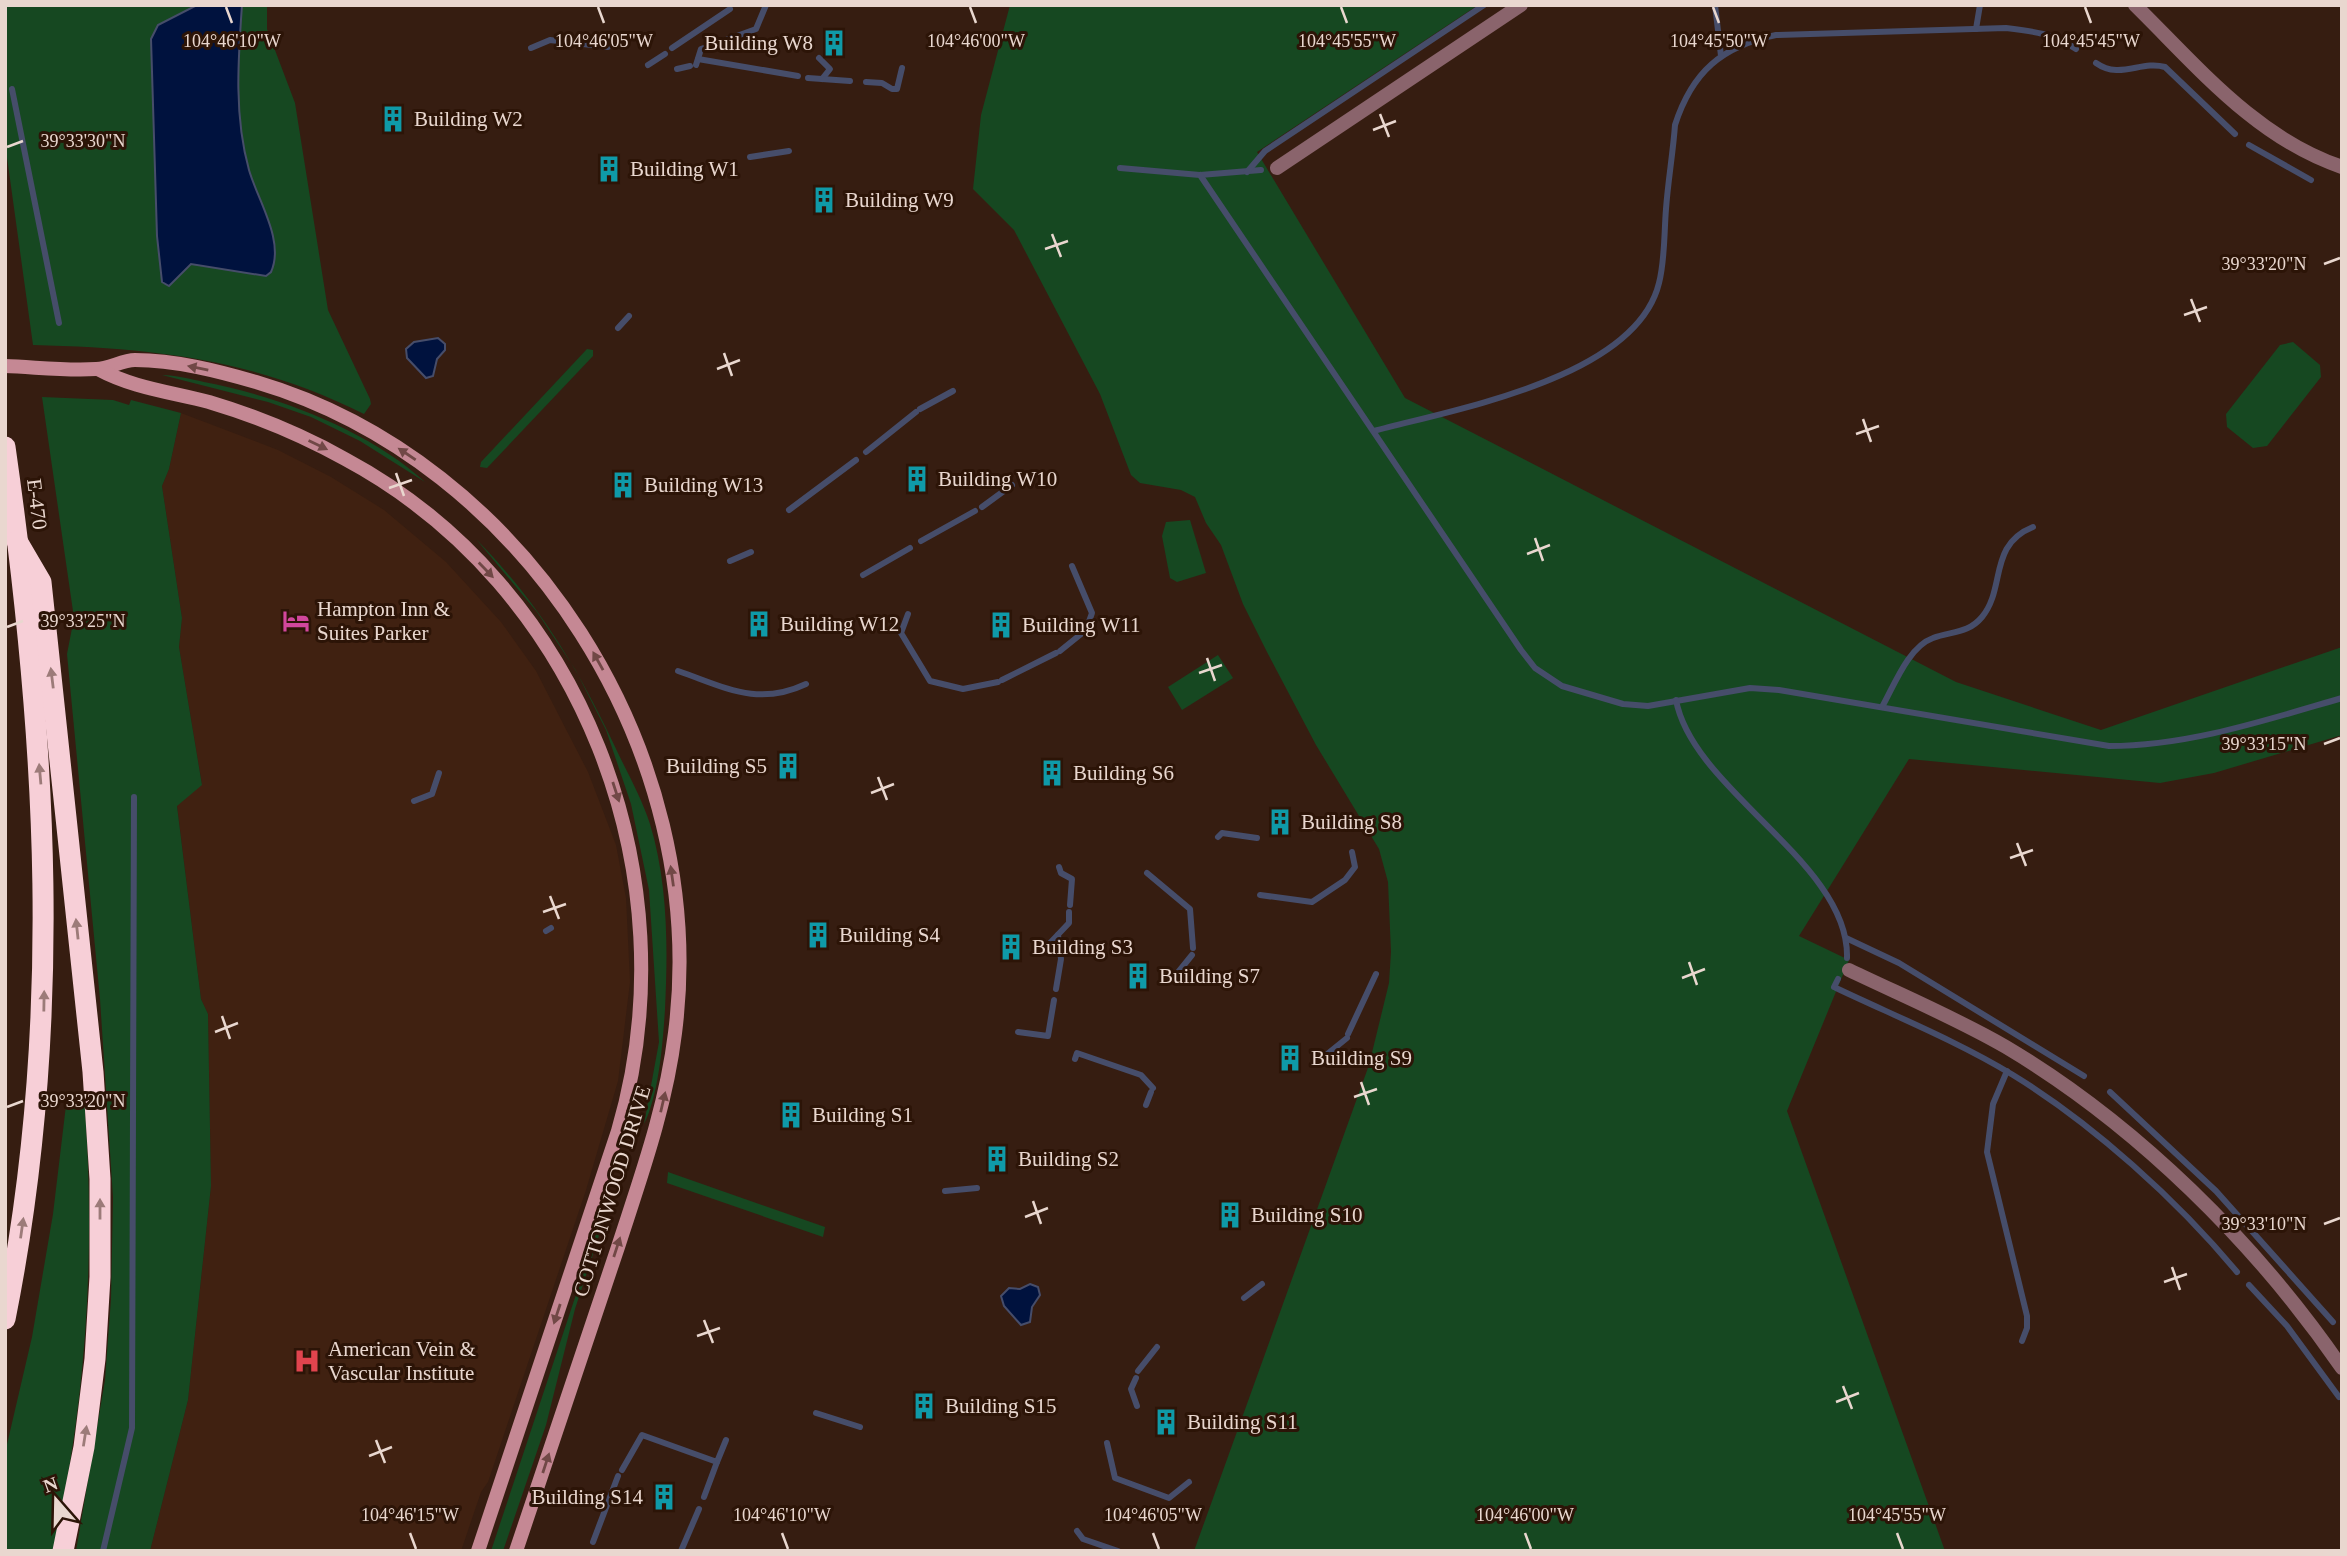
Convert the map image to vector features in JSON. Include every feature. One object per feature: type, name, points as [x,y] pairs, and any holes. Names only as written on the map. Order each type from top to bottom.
[{"type":"highway","name":"E-470","points":[[5,447],[18,541],[41,793],[45,939],[39,1088],[17,1260],[5,1319]]},
{"type":"highway","points":[[18,541],[41,582],[99,1140],[100,1277],[95,1359],[86,1430],[64,1551]]},
{"type":"main road","name":"COTTONWOOD DRIVE","points":[[5,366],[98,369],[131,360],[257,382],[350,420],[429,469],[497,528],[554,594],[604,672],[646,767],[667,848],[677,916],[678,1007],[671,1064],[653,1139],[516,1551]]},
{"type":"main road","name":"COTTONWOOD DRIVE","points":[[98,369],[124,384],[210,403],[287,430],[365,470],[427,514],[494,577],[538,634],[587,717],[614,787],[628,834],[641,924],[640,1013],[633,1070],[618,1131],[478,1551]]},
{"type":"street","points":[[1277,168],[1521,5]]},
{"type":"street","points":[[2135,5],[2248,114],[2295,147],[2342,167]]},
{"type":"street","points":[[1849,970],[2004,1046],[2044,1072],[2126,1134],[2175,1178],[2236,1240],[2286,1296],[2342,1368]]},
{"type":"shaded area","points":[[181,413],[278,450],[331,477],[384,510],[446,562],[501,622],[536,671],[588,772],[616,845],[626,898],[630,982],[618,1081],[586,1190],[488,1482],[481,1492],[461,1551],[150,1551],[188,1400],[211,1186],[208,1014],[201,999],[177,805],[202,784],[179,647],[182,618],[162,486],[169,469]]},
{"type":"green space","points":[[5,5],[267,5],[267,29],[295,103],[328,310],[370,399],[371,404],[364,414],[283,380],[203,360],[120,349],[33,345],[5,143]]},
{"type":"green space","points":[[1010,5],[1478,5],[1257,152],[1405,398],[1956,682],[2101,730],[2342,647],[2342,735],[2214,773],[2160,783],[1909,759],[1799,936],[1849,960],[1787,1111],[1945,1551],[1194,1551],[1369,1065],[1389,983],[1391,952],[1388,882],[1379,849],[1316,745],[1267,652],[1243,604],[1221,545],[1206,523],[1195,497],[1181,490],[1140,483],[1131,475],[1100,394],[1014,230],[973,189],[981,115]]},
{"type":"green space","points":[[2293,342],[2320,365],[2321,377],[2267,446],[2253,448],[2227,427],[2226,414],[2280,345]]},
{"type":"green space","points":[[587,349],[593,350],[593,356],[487,468],[480,467],[481,462]]},
{"type":"green space","points":[[162,375],[183,377],[262,396],[322,418],[378,447],[425,482],[360,441],[311,417],[268,402]]},
{"type":"green space","points":[[42,397],[113,400],[129,405],[131,400],[181,413],[169,469],[162,486],[182,618],[179,647],[202,785],[177,806],[201,999],[208,1014],[211,1186],[188,1400],[150,1551],[76,1551],[105,1380],[111,1299],[113,1197],[100,999],[67,654],[74,618]]},
{"type":"green space","points":[[1190,520],[1206,573],[1177,582],[1170,578],[1162,536],[1166,522]]},
{"type":"green space","points":[[476,539],[519,587],[538,613],[556,639],[571,663],[537,612]]},
{"type":"green space","points":[[1218,655],[1233,678],[1182,710],[1168,687]]},
{"type":"green space","points":[[579,677],[603,722],[643,805],[660,869],[666,939],[665,1009],[657,1083],[644,1124],[659,1042],[649,890],[631,804],[606,730]]},
{"type":"green space","points":[[84,1095],[89,1210],[86,1324],[65,1494],[53,1551],[5,1551],[5,1453],[32,1337],[53,1214],[67,1097]]},
{"type":"green space","points":[[668,1172],[825,1227],[823,1237],[667,1183]]},
{"type":"green space","points":[[608,1198],[611,1199],[575,1309],[546,1425],[503,1551],[491,1551]]},
{"type":"water","points":[[197,5],[242,5],[239,68],[241,129],[249,170],[273,234],[274,260],[271,272],[266,276],[191,264],[169,286],[162,282],[157,236],[151,39],[158,25]]},
{"type":"water","points":[[438,338],[445,344],[445,350],[437,359],[433,376],[426,378],[407,358],[406,349],[414,342]]},
{"type":"water","points":[[1030,1284],[1038,1287],[1040,1295],[1032,1307],[1030,1322],[1021,1325],[1004,1306],[1001,1296],[1009,1288],[1020,1289]]},
{"type":"waterway","points":[[696,65],[701,49],[756,29],[766,5]]},
{"type":"waterway","points":[[1247,172],[1265,151],[1484,5]]},
{"type":"waterway","points":[[1715,5],[1721,56]]},
{"type":"waterway","points":[[1976,29],[1980,5]]},
{"type":"waterway","points":[[672,48],[730,9]]},
{"type":"waterway","points":[[1374,431],[1494,400],[1538,384],[1580,366],[1616,343],[1643,316],[1661,274],[1675,125],[1690,90],[1700,76],[1725,54],[1740,46],[1776,35],[2006,28],[2051,37],[2076,49]]},
{"type":"waterway","points":[[531,48],[550,40],[608,47]]},
{"type":"waterway","points":[[648,65],[665,54]]},
{"type":"waterway","points":[[819,58],[830,69],[822,79]]},
{"type":"waterway","points":[[698,59],[798,76]]},
{"type":"waterway","points":[[2096,63],[2114,70],[2165,67],[2235,134]]},
{"type":"waterway","points":[[677,69],[690,66]]},
{"type":"waterway","points":[[866,82],[882,83],[897,89],[902,68]]},
{"type":"waterway","points":[[808,78],[850,81]]},
{"type":"waterway","points":[[12,89],[59,323]]},
{"type":"waterway","points":[[2249,145],[2311,180]]},
{"type":"waterway","points":[[750,157],[789,151]]},
{"type":"waterway","points":[[1120,168],[1200,175],[1261,170]]},
{"type":"waterway","points":[[1200,175],[1521,650],[1535,668],[1562,686],[1623,704],[1648,706],[1750,688],[1779,690],[2109,746],[2197,737],[2342,698]]},
{"type":"waterway","points":[[618,328],[629,316]]},
{"type":"waterway","points":[[920,409],[953,391]]},
{"type":"waterway","points":[[866,452],[916,412]]},
{"type":"waterway","points":[[789,510],[856,460]]},
{"type":"waterway","points":[[982,507],[1012,485]]},
{"type":"waterway","points":[[921,541],[975,511]]},
{"type":"waterway","points":[[1882,707],[1916,650],[1933,638],[1971,626],[1982,617],[1994,593],[2003,556],[2009,545],[2033,527]]},
{"type":"waterway","points":[[863,575],[910,548]]},
{"type":"waterway","points":[[730,561],[751,552]]},
{"type":"waterway","points":[[1060,651],[1086,630],[1092,613],[1072,566]]},
{"type":"waterway","points":[[908,614],[901,633],[930,681],[963,689],[998,682]]},
{"type":"waterway","points":[[1002,680],[1056,653]]},
{"type":"waterway","points":[[678,671],[726,688],[756,694],[788,691],[806,684]]},
{"type":"waterway","points":[[1676,700],[1688,733],[1710,765],[1799,859],[1824,890],[1841,923],[1847,958]]},
{"type":"waterway","points":[[414,801],[432,794],[439,773]]},
{"type":"waterway","points":[[103,1551],[132,1428],[134,797]]},
{"type":"waterway","points":[[1218,837],[1222,833],[1257,838]]},
{"type":"waterway","points":[[1260,895],[1312,902],[1345,880],[1355,867],[1352,852]]},
{"type":"waterway","points":[[1059,867],[1061,873],[1072,879],[1070,905]]},
{"type":"waterway","points":[[1147,873],[1190,909],[1193,948]]},
{"type":"waterway","points":[[1050,943],[1069,923],[1069,912]]},
{"type":"waterway","points":[[546,931],[551,928]]},
{"type":"waterway","points":[[1056,989],[1061,959],[1058,935]]},
{"type":"waterway","points":[[1846,938],[1899,963],[2084,1076]]},
{"type":"waterway","points":[[1171,981],[1192,955]]},
{"type":"waterway","points":[[1348,1034],[1376,974]]},
{"type":"waterway","points":[[1834,987],[1838,979]]},
{"type":"waterway","points":[[1836,988],[1970,1051],[2013,1075],[2073,1116],[2161,1191],[2237,1272]]},
{"type":"waterway","points":[[1018,1032],[1048,1036],[1054,1000]]},
{"type":"waterway","points":[[1326,1055],[1347,1038]]},
{"type":"waterway","points":[[1075,1059],[1077,1053],[1141,1075],[1153,1088]]},
{"type":"waterway","points":[[2007,1071],[1993,1104],[1987,1152],[2027,1316],[2027,1328],[2022,1341]]},
{"type":"waterway","points":[[1146,1105],[1151,1092]]},
{"type":"waterway","points":[[2110,1092],[2216,1191],[2333,1322]]},
{"type":"waterway","points":[[945,1191],[977,1188]]},
{"type":"waterway","points":[[1244,1298],[1262,1284]]},
{"type":"waterway","points":[[2249,1285],[2287,1326],[2339,1397]]},
{"type":"waterway","points":[[1138,1371],[1157,1347]]},
{"type":"waterway","points":[[1136,1378],[1131,1389],[1137,1406]]},
{"type":"waterway","points":[[816,1413],[860,1427]]},
{"type":"waterway","points":[[622,1470],[642,1435],[717,1462],[726,1440]]},
{"type":"waterway","points":[[1107,1443],[1115,1478],[1169,1498],[1189,1482]]},
{"type":"waterway","points":[[704,1497],[717,1462]]},
{"type":"waterway","points":[[593,1542],[618,1476]]},
{"type":"waterway","points":[[681,1551],[699,1509]]},
{"type":"waterway","points":[[1077,1531],[1083,1539],[1118,1551]]},
{"type":"place","name":"Building W8","points":[[834,43]]},
{"type":"place","name":"Building W2","points":[[393,119]]},
{"type":"place","name":"Building W1","points":[[609,169]]},
{"type":"place","name":"Building W9","points":[[824,200]]},
{"type":"place","name":"Building W10","points":[[917,479]]},
{"type":"place","name":"Building W13","points":[[623,485]]},
{"type":"place","name":"Hampton Inn & Suites Parker","points":[[296,621]]},
{"type":"place","name":"Building W12","points":[[759,624]]},
{"type":"place","name":"Building W11","points":[[1001,625]]},
{"type":"place","name":"Building S5","points":[[788,766]]},
{"type":"place","name":"Building S6","points":[[1052,773]]},
{"type":"place","name":"Building S8","points":[[1280,822]]},
{"type":"place","name":"Building S4","points":[[818,935]]},
{"type":"place","name":"Building S3","points":[[1011,947]]},
{"type":"place","name":"Building S7","points":[[1138,976]]},
{"type":"place","name":"Building S9","points":[[1290,1058]]},
{"type":"place","name":"Building S1","points":[[791,1115]]},
{"type":"place","name":"Building S2","points":[[997,1159]]},
{"type":"place","name":"Building S10","points":[[1230,1215]]},
{"type":"place","name":"American Vein & Vascular Institute","points":[[307,1361]]},
{"type":"place","name":"Building S15","points":[[924,1406]]},
{"type":"place","name":"Building S11","points":[[1166,1422]]},
{"type":"place","name":"Building S14","points":[[664,1497]]}]
